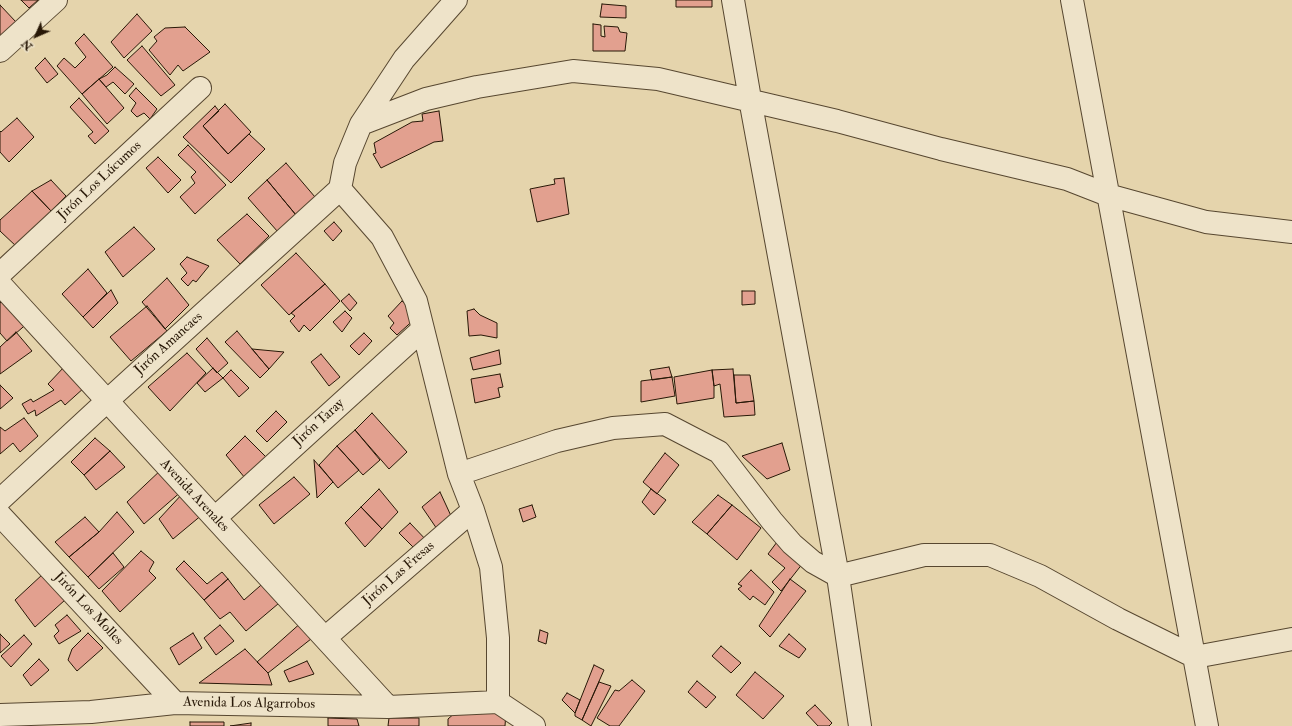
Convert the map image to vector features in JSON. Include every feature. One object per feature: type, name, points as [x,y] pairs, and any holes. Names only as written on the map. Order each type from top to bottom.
[{"type":"street","points":[[0,51],[56,0]]},
{"type":"street","points":[[456,0],[404,59],[362,124],[345,163],[340,189],[382,237],[416,301],[459,474],[473,510],[491,566],[498,638],[498,702],[534,726]]},
{"type":"street","points":[[733,0],[838,576],[860,726]]},
{"type":"street","points":[[1072,0],[1207,726]]},
{"type":"street","points":[[362,124],[426,99],[476,87],[573,70],[658,79],[750,99],[1067,180],[1108,195],[1206,222],[1292,232]]},
{"type":"street","name":"Jirón Los Lúcumos","points":[[0,274],[200,88]]},
{"type":"street","name":"Jirón Amancaes","points":[[0,500],[340,189]]},
{"type":"street","name":"Avenida Arenales","points":[[0,284],[388,707]]},
{"type":"street","name":"Jirón Taray","points":[[215,518],[424,329]]},
{"type":"street","points":[[459,474],[557,441],[613,428],[665,424],[719,452],[772,521],[792,544],[813,562],[838,576],[924,555],[990,555],[1040,576],[1118,619],[1195,658],[1292,639]]},
{"type":"street","name":"Jirón Las Fresas","points":[[325,638],[473,510]]},
{"type":"street","name":"Jirón Los Molles","points":[[0,515],[175,703]]},
{"type":"street","name":"Avenida Los Algarrobos","points":[[0,715],[91,719],[175,703],[388,707],[498,702]]},
{"type":"building","points":[[21,0],[38,0],[29,8]]},
{"type":"building","points":[[676,0],[712,0],[712,7],[676,7]]},
{"type":"building","points":[[602,4],[626,6],[626,18],[600,17]]},
{"type":"building","points":[[0,5],[16,22],[0,36]]},
{"type":"building","points":[[137,14],[152,31],[124,58],[111,42]]},
{"type":"building","points":[[593,24],[601,25],[601,36],[605,37],[604,26],[618,27],[620,32],[627,33],[625,51],[593,51]]},
{"type":"building","points":[[185,27],[210,52],[183,71],[178,65],[170,75],[149,50],[157,41],[154,37],[165,28]]},
{"type":"building","points":[[84,34],[113,67],[82,94],[57,66],[64,58],[75,68],[86,57],[75,43]]},
{"type":"building","points":[[142,46],[175,85],[161,96],[127,60]]},
{"type":"building","points":[[45,58],[58,74],[47,83],[35,68]]},
{"type":"building","points":[[115,67],[134,84],[125,94],[113,82],[106,87],[99,79],[107,75]]},
{"type":"building","points":[[99,79],[124,108],[107,124],[82,94]]},
{"type":"building","points":[[136,88],[157,109],[150,119],[144,113],[137,117],[131,111],[136,103],[129,96]]},
{"type":"building","points":[[79,98],[109,131],[95,144],[88,136],[93,132],[70,107]]},
{"type":"building","points":[[225,104],[251,132],[228,154],[203,126]]},
{"type":"building","points":[[215,106],[219,111],[203,126],[228,154],[249,134],[265,149],[231,183],[183,137]]},
{"type":"building","points":[[439,111],[443,141],[434,142],[381,168],[373,154],[376,153],[374,143],[412,122],[423,121],[422,114]]},
{"type":"building","points":[[17,118],[34,137],[9,162],[0,152],[0,131],[1,132]]},
{"type":"building","points":[[188,145],[226,185],[195,214],[180,197],[195,183],[191,177],[196,172],[178,155]]},
{"type":"building","points":[[158,157],[181,180],[168,193],[146,168]]},
{"type":"building","points":[[286,163],[315,197],[296,215],[267,180]]},
{"type":"building","points":[[564,178],[569,214],[537,222],[530,189],[555,184],[554,179]]},
{"type":"building","points":[[51,180],[66,196],[51,211],[32,191]]},
{"type":"building","points":[[267,180],[296,215],[278,232],[248,198]]},
{"type":"building","points":[[32,191],[51,211],[17,247],[0,231],[0,220]]},
{"type":"building","points":[[247,214],[269,236],[240,264],[217,240]]},
{"type":"building","points":[[334,222],[342,231],[333,241],[324,231]]},
{"type":"building","points":[[134,227],[155,249],[123,277],[105,252]]},
{"type":"building","points":[[296,253],[325,284],[289,315],[261,285]]},
{"type":"building","points":[[187,257],[209,266],[196,282],[193,280],[188,286],[181,279],[187,273],[180,264]]},
{"type":"building","points":[[88,269],[107,293],[83,317],[62,294]]},
{"type":"building","points":[[167,278],[189,305],[165,329],[142,302]]},
{"type":"building","points":[[325,284],[340,301],[310,331],[304,325],[299,332],[290,321],[295,316],[291,313]]},
{"type":"building","points":[[111,290],[118,303],[93,328],[83,317]]},
{"type":"building","points":[[742,291],[755,291],[755,304],[742,305]]},
{"type":"building","points":[[349,294],[357,303],[350,311],[341,301]]},
{"type":"building","points":[[5,298],[30,321],[7,341],[0,333],[0,303]]},
{"type":"building","points":[[402,301],[418,316],[397,335],[390,328],[394,323],[388,316]]},
{"type":"building","points":[[147,306],[167,331],[131,361],[110,337]]},
{"type":"building","points":[[474,309],[480,315],[497,323],[497,338],[481,335],[469,336],[467,311]]},
{"type":"building","points":[[345,311],[352,318],[342,332],[333,322]]},
{"type":"building","points":[[237,331],[269,369],[260,378],[225,342]]},
{"type":"building","points":[[16,332],[32,351],[0,374],[0,347]]},
{"type":"building","points":[[364,333],[372,341],[359,355],[350,346]]},
{"type":"building","points":[[207,338],[228,363],[217,373],[196,349]]},
{"type":"building","points":[[252,349],[284,352],[269,369]]},
{"type":"building","points":[[499,350],[501,364],[473,370],[470,358]]},
{"type":"building","points":[[187,353],[206,373],[170,411],[148,387]]},
{"type":"building","points":[[321,354],[340,377],[329,386],[311,362]]},
{"type":"building","points":[[65,366],[85,387],[65,405],[61,400],[36,416],[35,410],[28,414],[22,404],[31,399],[33,402],[54,390],[48,384]]},
{"type":"building","points":[[669,367],[672,377],[652,380],[650,370]]},
{"type":"building","points":[[213,368],[223,378],[205,392],[197,383]]},
{"type":"building","points":[[733,369],[736,403],[754,401],[755,415],[724,417],[720,384],[714,386],[712,370]]},
{"type":"building","points":[[231,370],[249,388],[239,397],[223,378]]},
{"type":"building","points":[[712,370],[714,398],[677,404],[674,377]]},
{"type":"building","points":[[500,374],[503,387],[498,388],[500,397],[475,403],[471,379]]},
{"type":"building","points":[[734,375],[750,375],[754,401],[736,403]]},
{"type":"building","points":[[672,377],[675,396],[641,402],[641,381]]},
{"type":"building","points":[[0,385],[13,398],[0,409]]},
{"type":"building","points":[[276,411],[287,422],[267,442],[256,431]]},
{"type":"building","points":[[372,413],[407,452],[389,469],[355,430]]},
{"type":"building","points":[[24,418],[38,436],[20,452],[13,443],[0,454],[0,427],[5,431]]},
{"type":"building","points":[[355,430],[380,460],[363,475],[337,446]]},
{"type":"building","points":[[245,436],[267,458],[245,478],[226,455]]},
{"type":"building","points":[[95,438],[110,451],[84,475],[71,462]]},
{"type":"building","points":[[782,443],[790,470],[767,479],[742,456]]},
{"type":"building","points":[[337,446],[359,470],[338,488],[319,465]]},
{"type":"building","points":[[110,451],[125,467],[96,490],[84,475]]},
{"type":"building","points":[[665,453],[679,465],[657,494],[643,482]]},
{"type":"building","points":[[314,460],[333,482],[317,498]]},
{"type":"building","points":[[163,468],[183,490],[144,524],[127,502]]},
{"type":"building","points":[[294,477],[310,494],[274,524],[259,505]]},
{"type":"building","points":[[379,489],[398,512],[382,529],[361,507]]},
{"type":"building","points":[[651,489],[666,500],[654,515],[642,502]]},
{"type":"building","points":[[184,492],[203,514],[173,539],[159,519]]},
{"type":"building","points":[[440,492],[452,518],[437,529],[422,507]]},
{"type":"building","points":[[718,495],[732,505],[707,534],[692,522]]},
{"type":"building","points":[[532,505],[536,517],[523,522],[519,509]]},
{"type":"building","points":[[732,505],[761,528],[737,560],[707,534]]},
{"type":"building","points":[[361,507],[382,529],[365,547],[345,523]]},
{"type":"building","points":[[117,512],[134,532],[88,577],[69,557],[99,532]]},
{"type":"building","points":[[85,517],[99,532],[69,557],[55,542]]},
{"type":"building","points":[[410,523],[429,543],[417,551],[399,533]]},
{"type":"building","points":[[777,542],[803,563],[781,591],[772,582],[785,568],[768,554]]},
{"type":"building","points":[[141,551],[154,562],[149,571],[156,578],[120,612],[102,591]]},
{"type":"building","points":[[113,553],[124,567],[99,589],[88,577]]},
{"type":"building","points":[[184,561],[207,584],[222,572],[228,579],[204,600],[176,569]]},
{"type":"building","points":[[751,570],[774,592],[765,605],[753,596],[750,600],[738,589],[742,586],[738,584]]},
{"type":"building","points":[[43,574],[65,600],[35,627],[15,600]]},
{"type":"building","points":[[228,579],[244,600],[268,579],[285,598],[246,631],[230,612],[220,619],[204,600]]},
{"type":"building","points":[[790,579],[806,591],[770,637],[759,626]]},
{"type":"building","points":[[67,615],[81,631],[59,644],[54,636],[59,631],[55,625]]},
{"type":"building","points":[[303,621],[316,635],[268,673],[257,662]]},
{"type":"building","points":[[220,625],[234,641],[216,655],[204,638]]},
{"type":"building","points":[[540,630],[548,633],[546,644],[538,641]]},
{"type":"building","points":[[88,633],[103,648],[77,671],[68,660],[72,649]]},
{"type":"building","points":[[193,633],[202,648],[179,665],[170,648]]},
{"type":"building","points":[[0,634],[10,644],[0,653]]},
{"type":"building","points":[[789,634],[806,649],[799,658],[779,646]]},
{"type":"building","points":[[24,635],[32,644],[11,667],[1,656]]},
{"type":"building","points":[[721,646],[741,663],[731,673],[712,656]]},
{"type":"building","points":[[245,649],[268,673],[272,685],[199,683]]},
{"type":"building","points":[[39,659],[49,670],[31,686],[23,675]]},
{"type":"building","points":[[307,661],[314,674],[289,682],[284,671]]},
{"type":"building","points":[[594,665],[604,670],[582,720],[575,716],[575,713]]},
{"type":"building","points":[[755,672],[784,696],[763,719],[736,695]]},
{"type":"building","points":[[632,680],[645,691],[619,726],[610,726],[597,718],[615,690],[619,691]]},
{"type":"building","points":[[697,681],[716,697],[706,708],[688,692]]},
{"type":"building","points":[[599,682],[611,686],[591,726],[582,720]]},
{"type":"building","points":[[567,693],[580,700],[575,713],[562,700]]},
{"type":"building","points":[[815,705],[832,723],[829,726],[818,726],[806,713]]},
{"type":"building","points":[[456,712],[506,712],[505,726],[448,726],[448,719]]},
{"type":"building","points":[[328,718],[357,719],[359,726],[328,726]]},
{"type":"building","points":[[389,718],[419,718],[419,726],[388,726]]},
{"type":"building","points":[[190,722],[224,722],[224,726],[190,726]]},
{"type":"building","points":[[251,723],[251,726],[230,726]]}]
